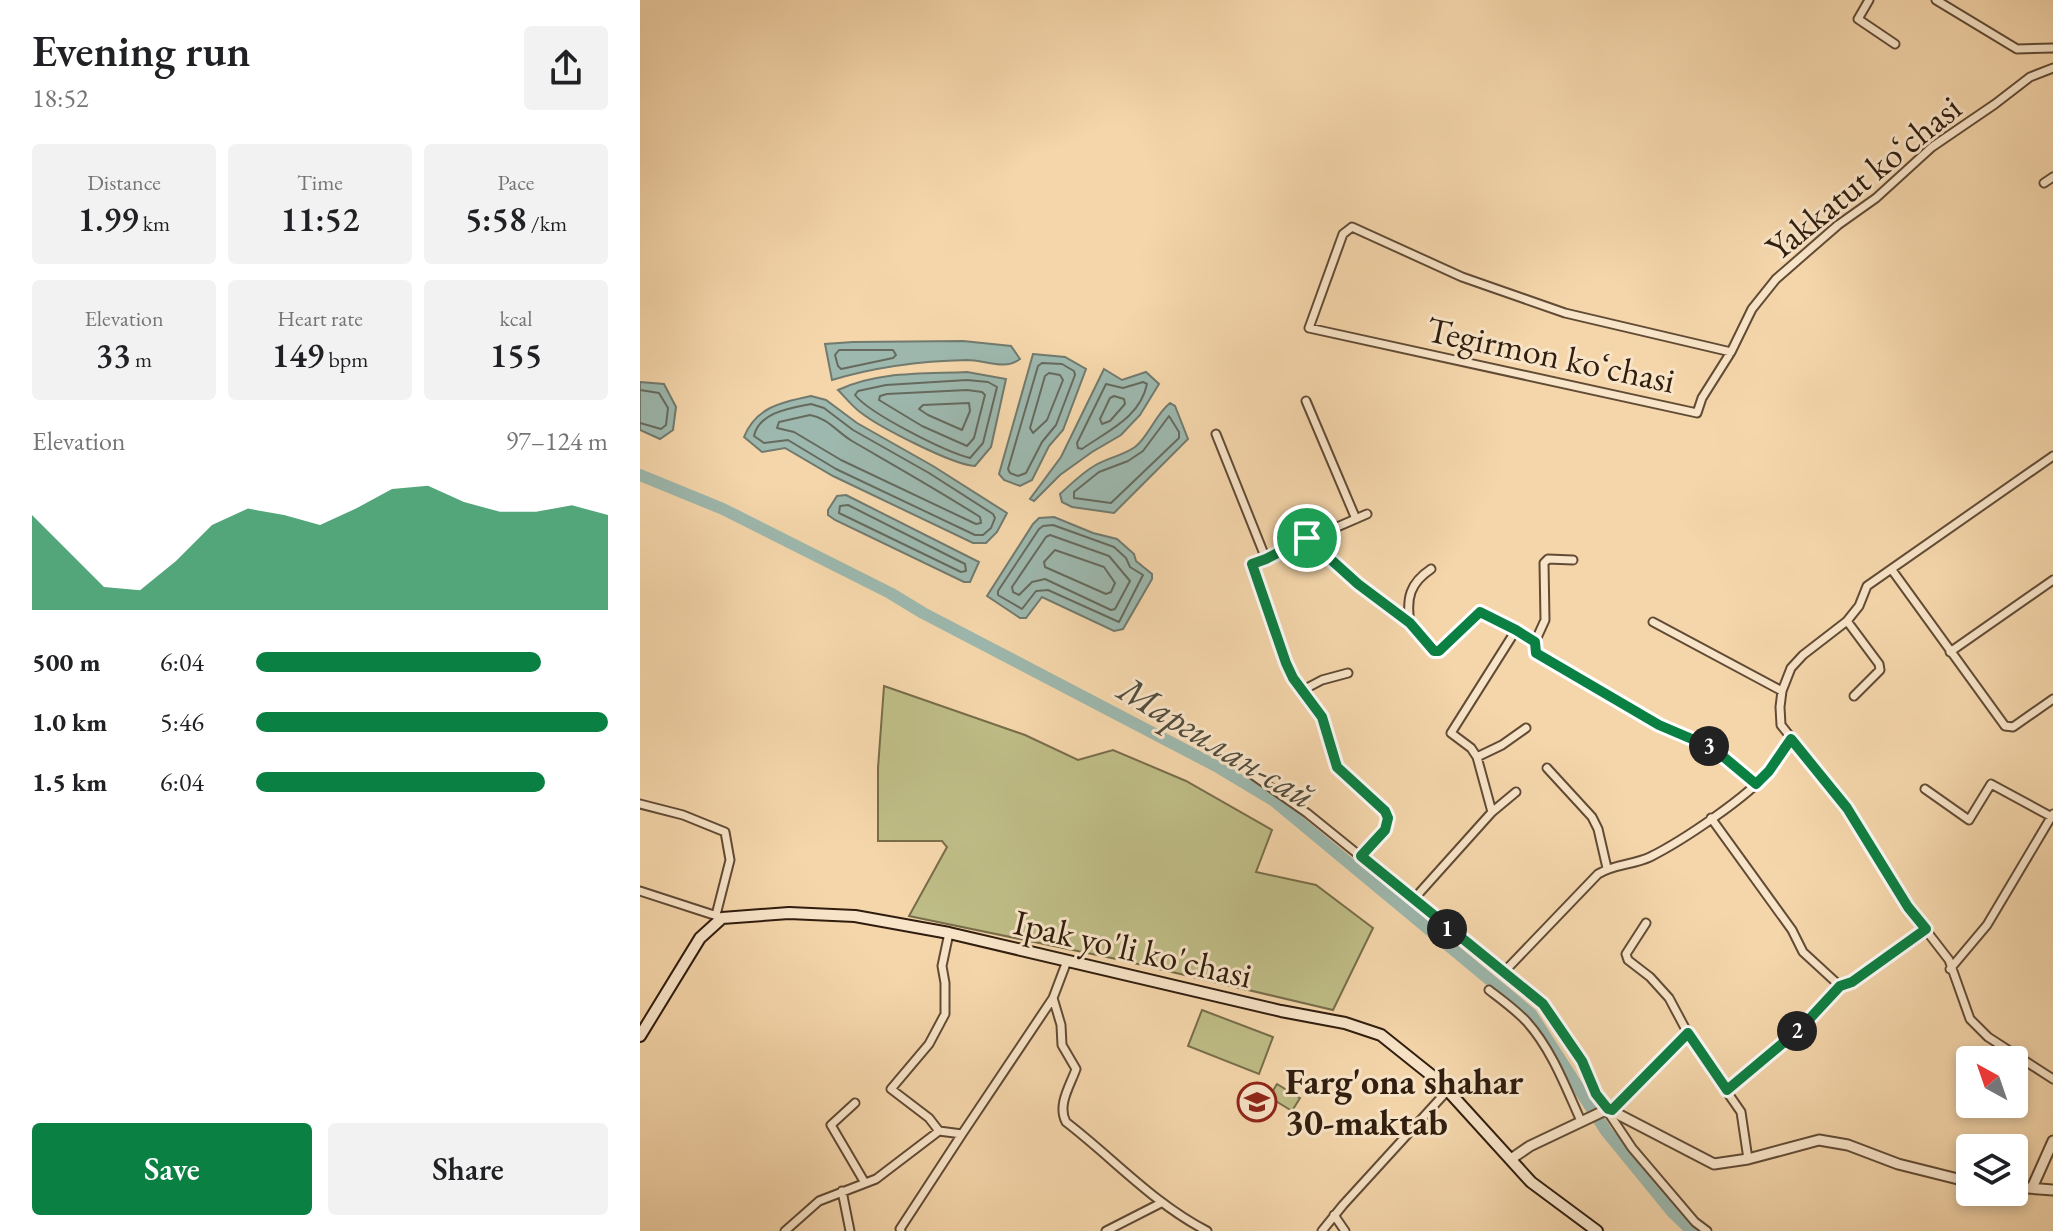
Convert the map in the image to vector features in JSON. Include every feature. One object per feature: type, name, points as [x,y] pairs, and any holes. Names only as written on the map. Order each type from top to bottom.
[{"type":"main road","name":"Ipak yo'li ko'chasi","points":[[719,916],[789,913],[843,916],[949,933],[1281,1011],[1345,1023],[1381,1035],[1448,1090],[1531,1182],[1597,1231]]},
{"type":"main road","points":[[640,1036],[700,938],[719,916]]},
{"type":"street","points":[[1869,0],[1858,19],[1895,44]]},
{"type":"street","points":[[1936,0],[2017,49],[2053,48]]},
{"type":"street","name":"Yakkatut koʻchasi","points":[[1731,352],[1752,309],[1786,270],[1838,225],[1876,198],[1932,147],[2030,77],[2053,68]]},
{"type":"street","points":[[2044,183],[2053,177]]},
{"type":"street","name":"Tegirmon koʻchasi","points":[[1352,227],[1462,277],[1565,313],[1731,352],[1702,398],[1697,413],[1309,328],[1343,234],[1352,227]]},
{"type":"street","points":[[1306,401],[1356,519]]},
{"type":"street","points":[[1216,434],[1266,559]]},
{"type":"street","points":[[2053,456],[1867,586],[1859,606],[1847,621],[1791,668],[1782,691],[1780,707],[1781,725],[1847,808],[1908,907],[1949,960],[1970,1019],[1988,1037],[2053,1079]]},
{"type":"street","points":[[1361,856],[1385,830],[1388,818],[1385,811],[1337,767],[1322,717],[1286,663],[1252,564],[1367,514]]},
{"type":"street","points":[[1307,538],[1358,584],[1410,623],[1434,651],[1439,651],[1480,612],[1535,642]]},
{"type":"street","points":[[1573,560],[1548,559],[1544,563],[1545,620],[1535,642],[1536,653],[1659,725],[1713,748],[1756,784]]},
{"type":"street","points":[[1410,623],[1407,606],[1409,593],[1419,577],[1431,569]]},
{"type":"street","points":[[1892,570],[2008,727],[2013,727],[2053,699]]},
{"type":"street","points":[[1950,652],[2053,580]]},
{"type":"street","points":[[1847,621],[1879,664],[1880,670],[1854,696]]},
{"type":"street","points":[[1653,622],[1782,691]]},
{"type":"street","points":[[1492,812],[1477,757],[1471,748],[1453,736],[1452,729],[1516,630]]},
{"type":"street","points":[[1303,690],[1322,680],[1348,673]]},
{"type":"street","points":[[1477,757],[1502,745],[1526,728]]},
{"type":"street","points":[[1503,973],[1607,868],[1643,860],[1666,849],[1711,818],[1756,784],[1791,739]]},
{"type":"street","points":[[1547,768],[1592,817],[1607,868]]},
{"type":"street","points":[[1253,775],[1361,856],[1543,1004],[1582,1061],[1596,1094],[1632,1148],[1695,1222],[1707,1231]]},
{"type":"street","points":[[1925,789],[1969,820],[1991,784],[2052,815],[1987,925],[1950,969]]},
{"type":"street","points":[[1413,900],[1492,812],[1516,792]]},
{"type":"street","points":[[640,804],[683,815],[725,832],[730,860],[719,916],[640,891]]},
{"type":"street","points":[[1711,818],[1792,930],[1803,952],[1840,986]]},
{"type":"street","points":[[1646,923],[1626,954],[1628,960],[1650,977],[1669,998],[1688,1033],[1741,1112],[1748,1159]]},
{"type":"street","points":[[1727,1090],[1801,1028],[1840,986],[1852,982],[1926,929]]},
{"type":"street","points":[[949,933],[942,966],[945,1014],[929,1044],[891,1089],[929,1118],[939,1131],[962,1134]]},
{"type":"street","points":[[901,1231],[1053,998],[1067,961]]},
{"type":"street","points":[[1489,990],[1526,1020],[1534,1031],[1554,1064],[1581,1121]]},
{"type":"street","points":[[1053,998],[1061,1025],[1062,1045],[1076,1069],[1064,1101],[1062,1114],[1066,1122],[1127,1177],[1195,1228],[1207,1231]]},
{"type":"street","points":[[1511,1159],[1530,1146],[1608,1109],[1688,1033]]},
{"type":"street","points":[[1322,1231],[1448,1090]]},
{"type":"street","points":[[855,1103],[831,1125],[865,1183]]},
{"type":"street","points":[[1608,1109],[1714,1164],[1748,1159],[1808,1141],[1831,1141],[1898,1164],[1956,1178]]},
{"type":"street","points":[[785,1231],[819,1201],[891,1170],[939,1131]]},
{"type":"street","points":[[2032,1188],[2053,1141]]},
{"type":"street","points":[[2028,1188],[2053,1190]]},
{"type":"street","points":[[842,1191],[850,1231]]},
{"type":"street","points":[[1107,1231],[1161,1203]]},
{"type":"street","points":[[1334,1215],[1345,1231]]},
{"type":"shaded area","points":[[884,686],[1025,735],[1078,760],[1113,750],[1186,781],[1272,830],[1256,872],[1316,885],[1373,928],[1333,1010],[1121,960],[909,916],[947,847],[942,841],[878,841],[878,768]]},
{"type":"shaded area","points":[[1202,1010],[1273,1037],[1259,1074],[1188,1046]]},
{"type":"shaded area","points":[[1277,1084],[1300,1098],[1292,1111],[1269,1097]]},
{"type":"water","points":[[963,341],[1011,346],[1020,359],[1001,365],[967,360],[916,363],[832,380],[825,344],[853,342]]},
{"type":"water","points":[[1033,354],[1065,357],[1086,369],[1063,430],[1049,446],[1032,480],[1020,486],[1004,480],[999,474]]},
{"type":"water","points":[[1104,369],[1122,380],[1146,372],[1159,384],[1140,415],[1121,435],[1060,475],[1034,501],[1030,499],[1061,457]]},
{"type":"water","points":[[967,372],[1006,379],[991,447],[975,466],[934,452],[883,427],[857,410],[838,390],[885,376]]},
{"type":"water","points":[[640,382],[664,384],[676,407],[673,430],[660,439],[640,430]]},
{"type":"water","points":[[811,396],[826,400],[857,423],[1007,513],[997,532],[986,543],[973,543],[833,476],[785,448],[762,452],[744,437],[763,412]]},
{"type":"water","points":[[1170,403],[1175,406],[1188,439],[1114,513],[1072,507],[1062,502],[1060,494],[1085,472],[1135,447]]},
{"type":"water","points":[[846,495],[979,562],[970,582],[964,582],[828,515],[837,496]]},
{"type":"water","points":[[1054,517],[1117,539],[1152,574],[1123,629],[1114,631],[1042,597],[1026,618],[1020,618],[987,596],[1033,524],[1039,518]]},
{"type":"waterway","name":"Маргилан-сай","points":[[640,475],[723,509],[890,593],[1218,767],[1273,800],[1531,1014],[1606,1131],[1673,1213],[1692,1231]]},
{"type":"place","name":"Farg'ona shahar 30-maktab","points":[[1257,1102]]},
{"type":"route","points":[[1307,538],[1358,584],[1410,623],[1431,650],[1439,651],[1480,612],[1535,642],[1536,653],[1591,686],[1659,725],[1713,748],[1756,784],[1791,739],[1862,829],[1908,907],[1926,929],[1852,982],[1840,986],[1801,1028],[1727,1090],[1688,1033],[1612,1110],[1608,1109],[1596,1094],[1582,1061],[1566,1035],[1543,1004],[1361,856],[1385,830],[1388,818],[1385,811],[1337,767],[1322,717],[1293,678],[1286,663],[1252,564],[1307,538]]}]
